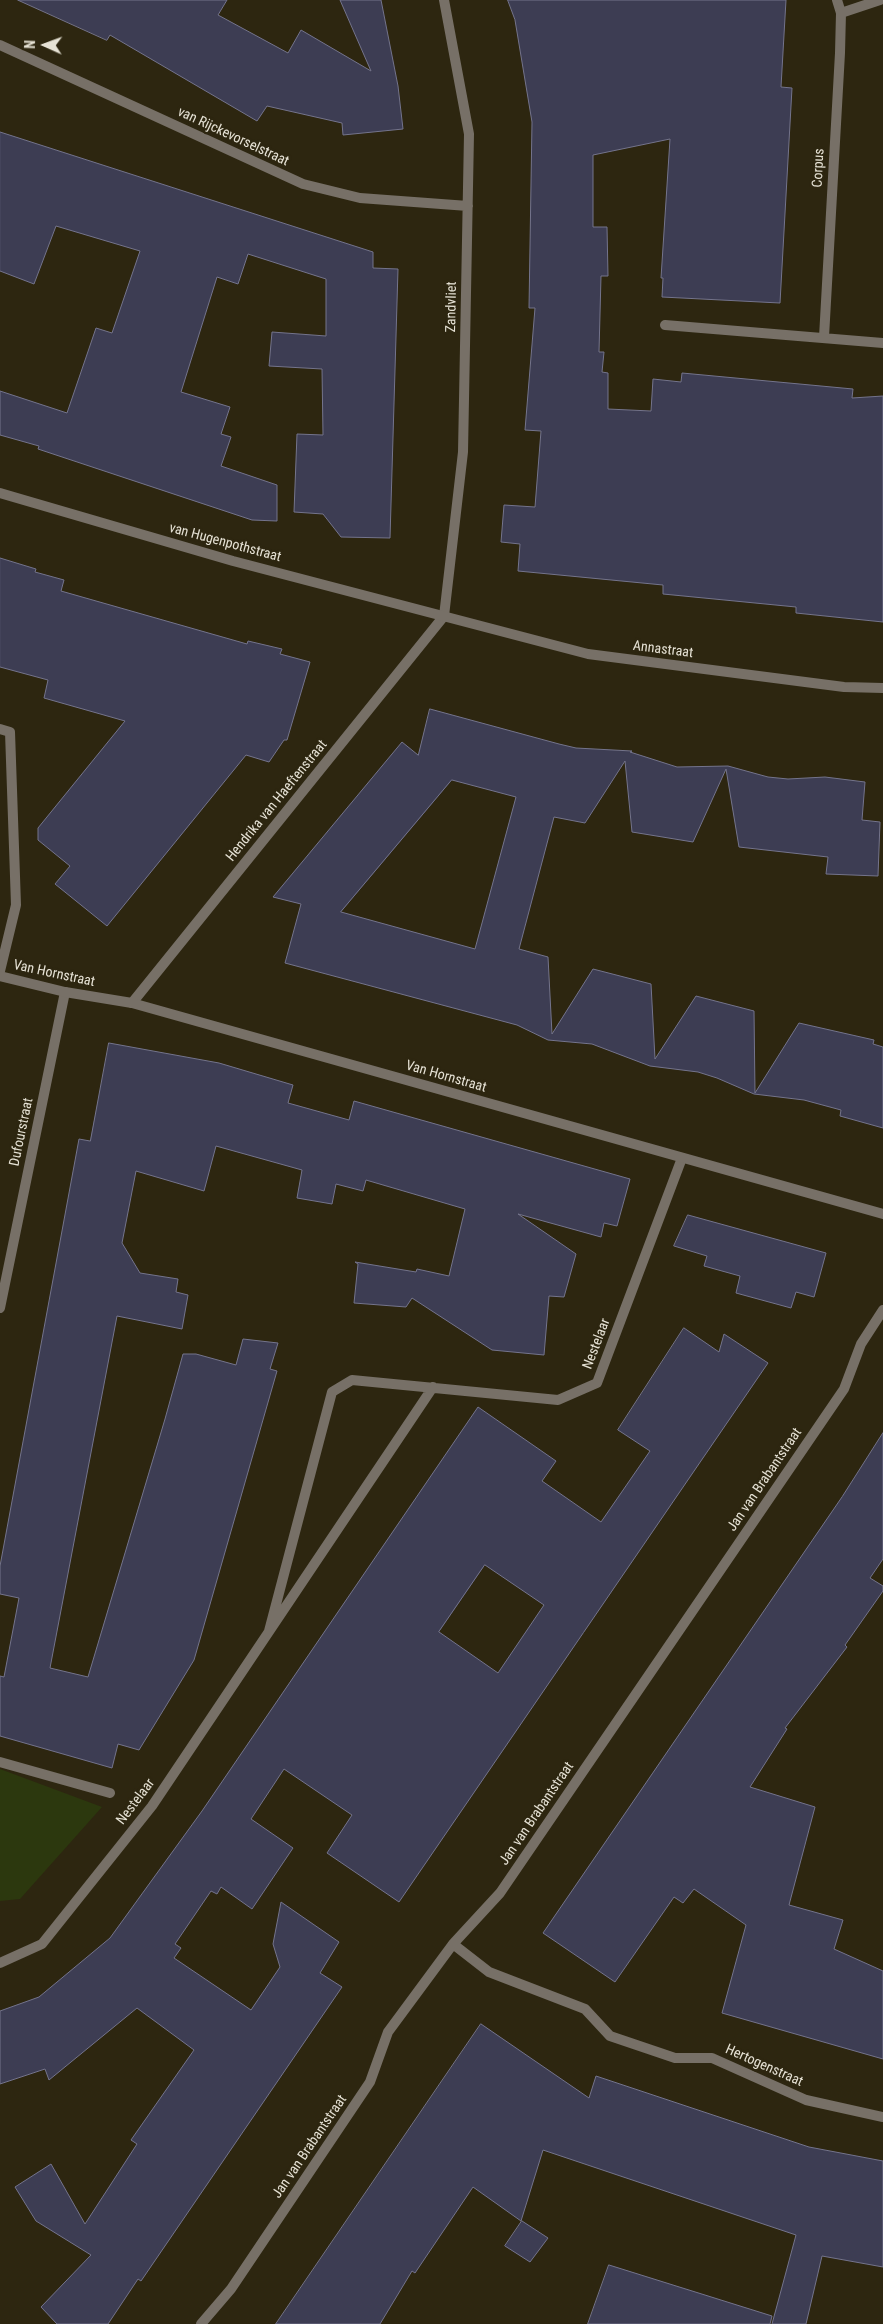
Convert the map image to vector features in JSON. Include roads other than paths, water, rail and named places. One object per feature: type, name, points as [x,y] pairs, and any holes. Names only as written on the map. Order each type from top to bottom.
[{"type":"street","name":"Zandvliet","points":[[444,0],[469,134],[463,452],[444,616]]},
{"type":"street","name":"Corpus","points":[[824,337],[841,13],[836,0]]},
{"type":"street","points":[[841,13],[880,0]]},
{"type":"street","name":"van Rijckevorselstraat","points":[[0,45],[303,184],[360,198],[468,206]]},
{"type":"street","points":[[665,325],[883,343]]},
{"type":"street","name":"van Hugenpothstraat","points":[[0,493],[234,561],[444,616]]},
{"type":"street","name":"Annastraat","points":[[444,616],[588,654],[844,687],[883,688]]},
{"type":"street","name":"Hendrika van Haeftenstraat","points":[[132,1003],[444,616]]},
{"type":"street","points":[[0,729],[10,732],[16,905],[0,971]]},
{"type":"street","name":"Van Hornstraat","points":[[0,976],[65,992],[132,1003],[883,1214]]},
{"type":"street","name":"Dufourstraat","points":[[0,1308],[65,992]]},
{"type":"street","name":"Nestelaar","points":[[269,1631],[332,1392],[352,1380],[558,1400],[597,1383],[682,1158]]},
{"type":"street","name":"Jan van Brabantstraat","points":[[201,2324],[231,2289],[370,2082],[388,2032],[453,1944],[500,1893],[839,1397],[844,1389],[861,1344],[883,1310]]},
{"type":"street","name":"Nestelaar","points":[[0,1963],[42,1944],[152,1806],[433,1387]]},
{"type":"street","name":"Nestelaar","points":[[0,1762],[110,1793]]},
{"type":"street","name":"Hertogenstraat","points":[[453,1944],[489,1972],[585,2009],[610,2036],[675,2058],[712,2058],[806,2100],[883,2117]]}]
